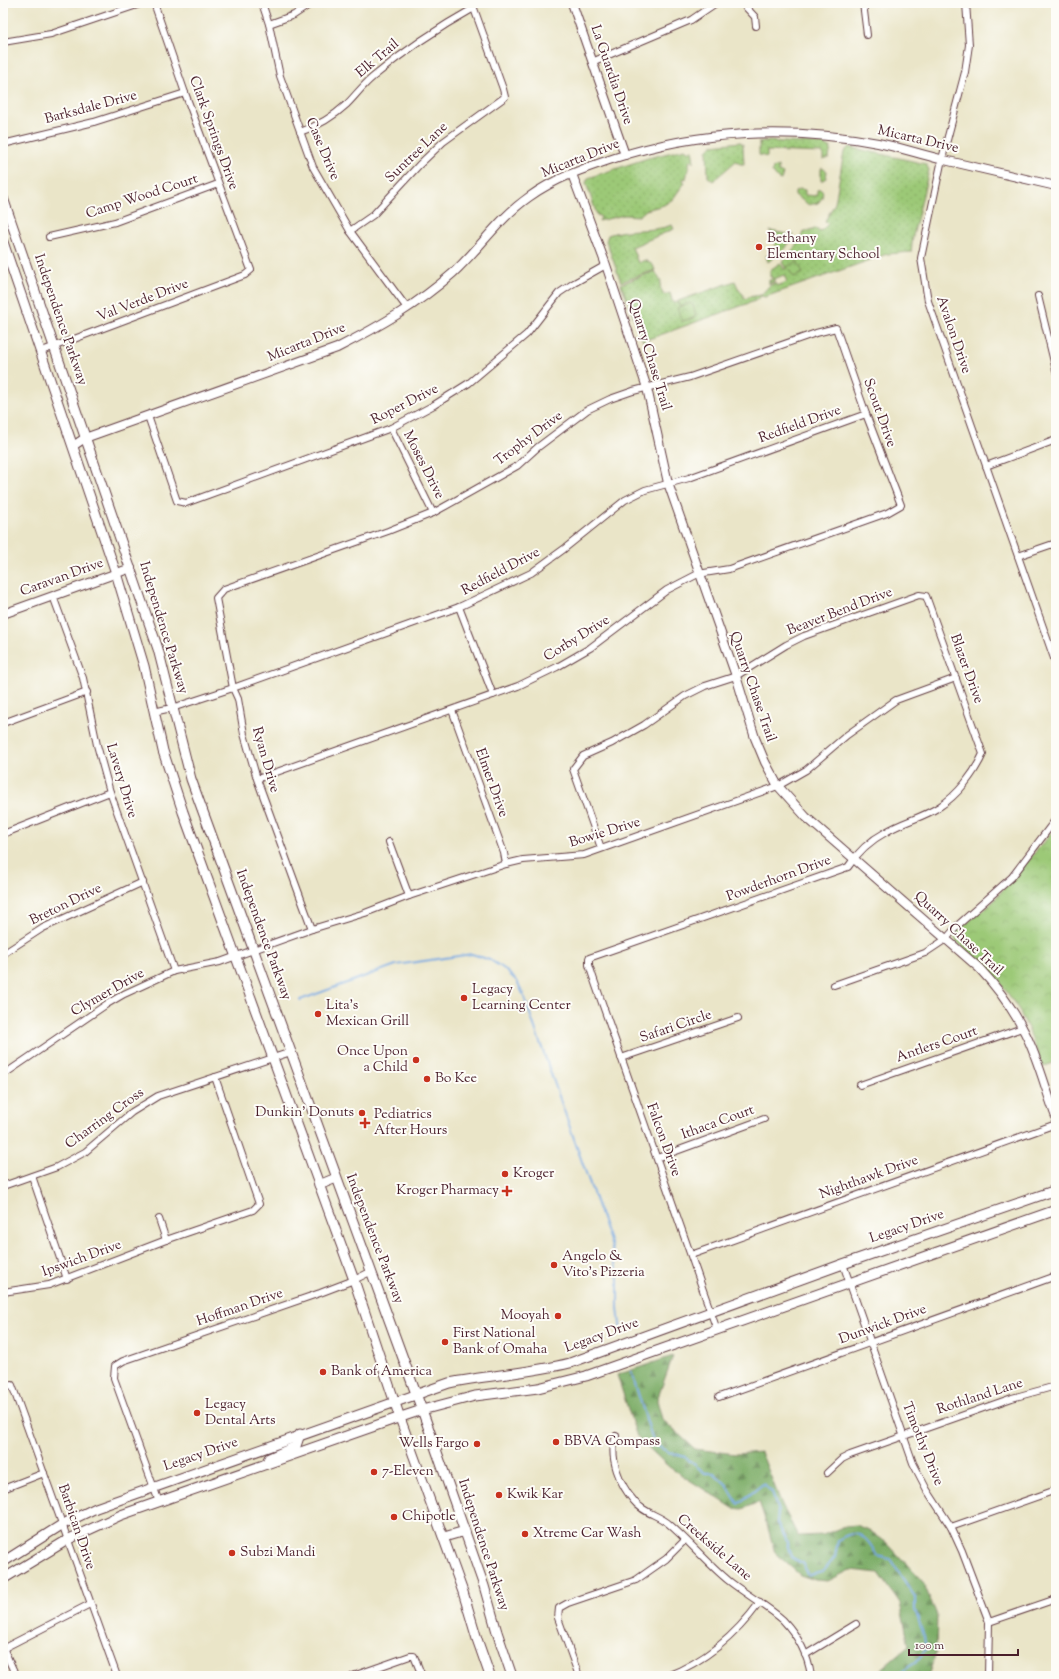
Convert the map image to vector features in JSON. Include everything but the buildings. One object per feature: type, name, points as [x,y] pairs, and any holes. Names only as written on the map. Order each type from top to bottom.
[{"type":"main road","name":"Independence Parkway","points":[[3,198],[5,210],[131,568],[160,656],[191,779],[422,1410],[465,1531],[512,1676]]},
{"type":"main road","name":"Independence Parkway","points":[[3,242],[42,351],[71,442],[116,573],[144,666],[153,712],[183,812],[237,956],[318,1184],[354,1280],[396,1401],[400,1418],[444,1537],[490,1676]]},
{"type":"main road","points":[[318,1184],[336,1178]]},
{"type":"main road","name":"Legacy Drive","points":[[3,1562],[63,1524],[96,1508],[153,1486],[300,1434],[449,1383],[474,1378],[535,1371],[570,1363],[843,1264],[1056,1190]]},
{"type":"main road","points":[[3,1579],[69,1539],[121,1515],[422,1410],[475,1396],[538,1388],[586,1376],[1056,1210]]},
{"type":"main road","points":[[535,1371],[538,1388]]},
{"type":"main road","points":[[265,1465],[269,1458],[296,1446],[300,1434]]},
{"type":"main road","points":[[212,1466],[218,1482]]},
{"type":"main road","points":[[444,1537],[465,1531]]},
{"type":"street","points":[[3,42],[51,34],[143,3]]},
{"type":"street","name":"Clark Springs Drive","points":[[154,3],[218,184],[251,270]]},
{"type":"street","name":"Case Drive","points":[[262,3],[269,24],[280,76],[313,167],[350,231],[407,308]]},
{"type":"street","points":[[269,24],[294,15],[312,3]]},
{"type":"street","name":"La Guardia Drive","points":[[572,3],[625,155]]},
{"type":"street","points":[[592,62],[691,20],[716,3]]},
{"type":"street","points":[[742,3],[754,17],[756,26]]},
{"type":"street","points":[[863,3],[867,35]]},
{"type":"street","name":"Avalon Drive","points":[[966,3],[969,45],[960,92],[942,159],[921,258],[924,282],[928,301],[1018,556],[1053,649],[1056,664]]},
{"type":"street","name":"Suntree Lane","points":[[350,231],[373,215],[419,165],[443,142],[504,97],[503,89],[473,5]]},
{"type":"street","name":"Elk Trail","points":[[300,132],[318,126],[338,111],[371,79],[402,54],[473,5]]},
{"type":"street","name":"Barksdale Drive","points":[[3,144],[94,122],[185,93]]},
{"type":"street","name":"Micarta Drive","points":[[71,442],[337,348],[403,313],[407,308],[455,271],[508,213],[550,183],[625,155],[658,146],[725,135],[801,134],[880,143],[1056,186]]},
{"type":"street","name":"Quarry Chase Trail","points":[[572,174],[606,265],[647,388],[668,483],[698,574],[736,676],[755,738],[765,762],[778,786],[824,835],[854,858],[979,968],[996,986],[1011,1007],[1022,1028],[1056,1117]]},
{"type":"street","name":"Camp Wood Court","points":[[49,237],[115,222],[218,184]]},
{"type":"street","name":"Roper Drive","points":[[148,416],[177,501],[186,503],[391,428],[434,405],[469,383],[527,334],[559,293],[606,265]]},
{"type":"street","name":"Val Verde Drive","points":[[42,351],[245,275],[251,270]]},
{"type":"street","points":[[1038,296],[1056,370]]},
{"type":"street","name":"Trophy Drive","points":[[219,593],[224,589],[388,532],[433,513],[517,466],[538,447],[587,410],[610,398],[690,377],[816,333],[836,328]]},
{"type":"street","name":"Scout Drive","points":[[836,328],[866,414],[901,505]]},
{"type":"street","name":"Redfield Drive","points":[[153,712],[172,708],[233,688],[459,607],[531,573],[564,549],[625,500],[645,490],[695,475],[866,414]]},
{"type":"street","name":"Moses Drive","points":[[391,428],[433,513]]},
{"type":"street","points":[[986,466],[1056,440]]},
{"type":"street","name":"Corby Drive","points":[[257,779],[493,695],[557,667],[590,648],[667,590],[698,574],[729,569],[887,513],[901,505]]},
{"type":"street","points":[[1018,556],[1056,543]]},
{"type":"street","name":"Caravan Drive","points":[[3,614],[131,568]]},
{"type":"street","name":"Ryan Drive","points":[[219,593],[216,598],[233,688],[238,699],[244,734],[257,779],[312,929]]},
{"type":"street","name":"Beaver Bend Drive","points":[[601,848],[573,769],[583,756],[612,743],[644,725],[685,696],[705,686],[736,676],[786,645],[804,636],[919,595],[926,596]]},
{"type":"street","name":"Lavery Drive","points":[[53,596],[86,692],[91,719],[110,792],[174,971]]},
{"type":"street","name":"Blazer Drive","points":[[926,596],[982,750]]},
{"type":"street","points":[[459,607],[493,695]]},
{"type":"street","name":"Bowie Drive","points":[[237,956],[312,929],[364,913],[409,896],[506,864],[523,860],[584,855],[778,786],[806,770],[847,735],[896,700],[956,678]]},
{"type":"street","points":[[3,723],[86,692]]},
{"type":"street","name":"Elmer Drive","points":[[452,710],[504,853],[506,864]]},
{"type":"street","name":"Powderhorn Drive","points":[[589,958],[848,867],[854,858],[886,832],[940,807],[971,776],[983,754],[982,750]]},
{"type":"street","points":[[3,834],[110,792]]},
{"type":"street","points":[[834,985],[925,953],[946,939],[958,925],[1012,877],[1056,819]]},
{"type":"street","points":[[389,842],[409,896]]},
{"type":"street","name":"Breton Drive","points":[[3,954],[43,928],[143,882]]},
{"type":"street","name":"Clymer Drive","points":[[3,1074],[124,994],[174,971],[203,966],[237,956]]},
{"type":"street","name":"Falcon Drive","points":[[589,958],[593,977],[717,1330]]},
{"type":"street","name":"Safari Circle","points":[[621,1058],[738,1018]]},
{"type":"street","name":"Antlers Court","points":[[860,1085],[1022,1028]]},
{"type":"street","name":"Charring Cross","points":[[3,1186],[57,1167],[85,1152],[145,1103],[158,1096],[291,1052]]},
{"type":"street","name":"Ipswich Drive","points":[[3,1292],[49,1285],[67,1279],[166,1240],[253,1210],[259,1204],[215,1077]]},
{"type":"street","name":"Ithaca Court","points":[[657,1158],[764,1119]]},
{"type":"street","name":"Nighthawk Drive","points":[[691,1255],[1056,1124]]},
{"type":"street","points":[[32,1176],[67,1279]]},
{"type":"street","points":[[159,1219],[166,1240]]},
{"type":"street","name":"Timothy Drive","points":[[843,1264],[903,1435],[919,1475],[951,1527],[962,1551],[989,1622],[988,1676]]},
{"type":"street","name":"Hoffman Drive","points":[[153,1486],[114,1378],[116,1366],[123,1361],[354,1280],[372,1271]]},
{"type":"street","name":"Dunwick Drive","points":[[719,1397],[1056,1276]]},
{"type":"street","name":"Barbican Drive","points":[[3,1388],[12,1385],[69,1539],[90,1604],[117,1676]]},
{"type":"street","name":"Rothland Lane","points":[[827,1473],[842,1459],[850,1455],[903,1435],[1012,1398],[1056,1386]]},
{"type":"street","name":"Creekside Lane","points":[[616,1436],[613,1444],[614,1457],[628,1493],[642,1509],[668,1523],[730,1581],[776,1614],[791,1628],[805,1655],[811,1676]]},
{"type":"street","points":[[3,1489],[44,1473]]},
{"type":"street","points":[[153,1486],[159,1502]]},
{"type":"street","points":[[951,1527],[1056,1490]]},
{"type":"street","points":[[579,1676],[558,1618],[559,1608],[568,1603],[636,1580],[666,1559],[685,1540]]},
{"type":"street","points":[[989,1622],[1056,1599]]},
{"type":"street","points":[[667,1676],[694,1663],[730,1638],[745,1623],[760,1602]]},
{"type":"street","points":[[16,1676],[4,1650],[10,1644],[90,1604]]},
{"type":"street","points":[[805,1655],[856,1624]]},
{"type":"street","points":[[352,1676],[410,1656],[414,1656],[422,1676]]},
{"type":"green space","points":[[741,142],[743,145],[744,164],[740,164],[736,161],[713,181],[708,177],[707,150],[712,145]]},
{"type":"green space","points":[[759,142],[760,145],[760,142],[824,144],[826,147],[831,147],[829,158],[823,160],[823,153],[767,151],[767,157],[759,155]]},
{"type":"green space","points":[[849,147],[926,164],[929,170],[913,236],[911,252],[887,254],[765,297],[761,296],[755,301],[643,341],[621,284],[655,271],[661,282],[660,287],[664,295],[670,293],[673,303],[677,302],[679,306],[678,301],[735,281],[739,290],[744,295],[743,298],[747,299],[748,297],[761,295],[769,286],[775,283],[777,286],[787,282],[784,275],[774,279],[774,282],[769,284],[769,280],[772,280],[772,277],[770,277],[770,270],[780,263],[784,269],[786,269],[782,262],[792,252],[803,233],[815,228],[820,232],[828,224],[825,221],[835,203],[844,152]]},
{"type":"green space","points":[[685,149],[689,152],[692,149],[694,162],[690,160],[686,179],[684,178],[683,181],[685,182],[673,199],[664,205],[646,210],[639,216],[624,215],[599,221],[601,217],[597,215],[586,183],[588,178],[648,158]]},
{"type":"green space","points":[[778,166],[778,172],[783,173],[781,180],[778,179],[772,172],[773,168]]},
{"type":"green space","points":[[822,168],[827,171],[826,178],[821,181],[821,169]]},
{"type":"green space","points":[[800,189],[805,190],[805,195],[817,196],[817,190],[820,189],[823,192],[822,198],[818,203],[809,205],[795,195],[795,191]]},
{"type":"green space","points":[[672,225],[674,229],[632,247],[638,263],[645,260],[653,265],[655,270],[621,282],[606,241],[608,235],[624,231],[656,229]]},
{"type":"green space","points":[[770,231],[794,235],[785,249],[768,262],[766,256],[778,253]]},
{"type":"green space","points":[[797,261],[803,273],[794,277],[787,267]]},
{"type":"green space","points":[[690,303],[693,305],[696,315],[693,318],[682,321],[677,308]]},
{"type":"green space","points":[[1056,828],[1056,1062],[1042,1067],[1028,1028],[1010,997],[988,970],[957,942],[954,935],[960,928],[989,906]]},
{"type":"green space","points":[[673,1356],[657,1400],[662,1419],[695,1449],[736,1454],[761,1452],[783,1507],[798,1536],[823,1535],[845,1526],[855,1525],[869,1530],[887,1543],[923,1582],[937,1615],[936,1653],[929,1673],[924,1676],[873,1676],[909,1646],[900,1603],[879,1573],[850,1570],[828,1581],[815,1580],[800,1575],[775,1553],[759,1502],[742,1509],[733,1508],[669,1467],[637,1437],[617,1375]]},
{"type":"waterway","points":[[300,1000],[396,965],[472,954],[490,960],[503,968],[517,981],[523,994],[611,1244],[618,1278],[618,1308],[621,1333]]},
{"type":"waterway","points":[[631,1371],[654,1444],[668,1452],[685,1457],[705,1473],[714,1473],[727,1485],[738,1504],[763,1484],[772,1492],[778,1512],[777,1523],[785,1537],[791,1557],[802,1563],[809,1575],[823,1572],[835,1557],[838,1540],[851,1534],[857,1534],[866,1539],[877,1556],[890,1559],[915,1597],[915,1610],[924,1636],[926,1649],[915,1663],[893,1676]]},
{"type":"place","name":"Bethany Elementary School","points":[[759,247]]},
{"type":"place","name":"Legacy Learning Center","points":[[464,998]]},
{"type":"place","name":"Lita's Mexican Grill","points":[[318,1014]]},
{"type":"place","name":"Once Upon a Child","points":[[416,1060]]},
{"type":"place","name":"Bo Kee","points":[[427,1079]]},
{"type":"place","name":"Dunkin' Donuts","points":[[362,1113]]},
{"type":"place","name":"Pediatrics After Hours","points":[[365,1123]]},
{"type":"place","name":"Kroger","points":[[505,1174]]},
{"type":"place","name":"Kroger Pharmacy","points":[[507,1191]]},
{"type":"place","name":"Angelo & Vito's Pizzeria","points":[[554,1265]]},
{"type":"place","name":"Mooyah","points":[[558,1316]]},
{"type":"place","name":"First National Bank of Omaha","points":[[445,1342]]},
{"type":"place","name":"Bank of America","points":[[323,1372]]},
{"type":"place","name":"Legacy Dental Arts","points":[[197,1413]]},
{"type":"place","name":"BBVA Compass","points":[[556,1442]]},
{"type":"place","name":"Wells Fargo","points":[[477,1444]]},
{"type":"place","name":"7-Eleven","points":[[374,1472]]},
{"type":"place","name":"Kwik Kar","points":[[499,1495]]},
{"type":"place","name":"Chipotle","points":[[394,1517]]},
{"type":"place","name":"Xtreme Car Wash","points":[[525,1534]]},
{"type":"place","name":"Subzi Mandi","points":[[232,1553]]}]
